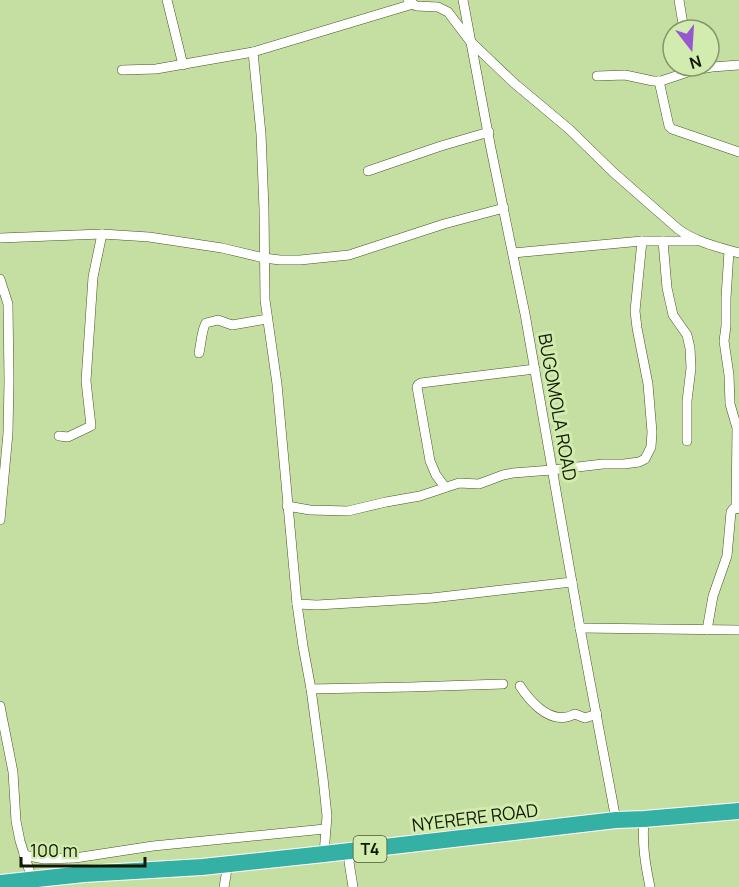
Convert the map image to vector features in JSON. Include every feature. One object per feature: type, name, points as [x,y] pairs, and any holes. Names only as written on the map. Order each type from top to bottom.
[{"type":"highway","name":"NYERERE ROAD","points":[[0,882],[33,879],[83,881],[616,820],[739,811]]},
{"type":"street","points":[[167,0],[183,64]]},
{"type":"street","name":"BUGOMOLA ROAD","points":[[463,0],[535,369],[616,820]]},
{"type":"street","points":[[679,0],[682,18]]},
{"type":"street","points":[[122,70],[142,71],[253,52],[410,2],[422,7],[438,7],[452,16],[470,41],[514,82],[678,229],[700,241],[734,252],[726,298],[724,341],[730,404],[737,429],[737,509],[731,512],[727,556],[713,596],[707,630]]},
{"type":"street","points":[[253,52],[261,134],[265,300],[277,384],[297,604],[311,689],[327,816],[324,854]]},
{"type":"street","points":[[721,66],[739,65]]},
{"type":"street","points":[[597,76],[625,75],[648,81],[666,78]]},
{"type":"street","points":[[658,81],[669,126],[672,129],[739,152]]},
{"type":"street","points":[[368,171],[489,132]]},
{"type":"street","points":[[0,238],[102,234],[149,237],[192,243],[280,261],[300,260],[349,255],[444,224],[504,208]]},
{"type":"street","points":[[59,436],[68,437],[91,426],[86,381],[93,277],[102,234]]},
{"type":"street","points":[[513,253],[642,241],[700,241]]},
{"type":"street","points":[[287,506],[310,510],[348,511],[420,496],[459,483],[480,484],[513,473],[603,464],[624,465],[645,459],[652,439],[648,384],[635,311],[642,241]]},
{"type":"street","points":[[663,241],[667,288],[673,315],[687,335],[690,348],[687,441]]},
{"type":"street","points":[[0,279],[8,304],[9,381],[8,433],[0,520]]},
{"type":"street","points":[[200,352],[202,328],[206,323],[218,320],[232,325],[267,319]]},
{"type":"street","points":[[445,487],[430,461],[418,385],[535,369]]},
{"type":"street","points":[[297,604],[317,605],[432,598],[572,582]]},
{"type":"street","points":[[580,628],[739,630]]},
{"type":"street","points":[[311,689],[503,684]]},
{"type":"street","points":[[520,687],[535,706],[553,715],[565,717],[574,714],[585,718],[597,714]]},
{"type":"street","points":[[0,706],[13,772],[16,821],[24,855],[33,879]]},
{"type":"street","points":[[644,819],[642,839],[650,887]]},
{"type":"street","points":[[24,855],[44,859],[75,858],[153,846],[325,829]]},
{"type":"street","points":[[352,851],[349,862],[353,887]]},
{"type":"street","points":[[224,887],[228,864]]}]
